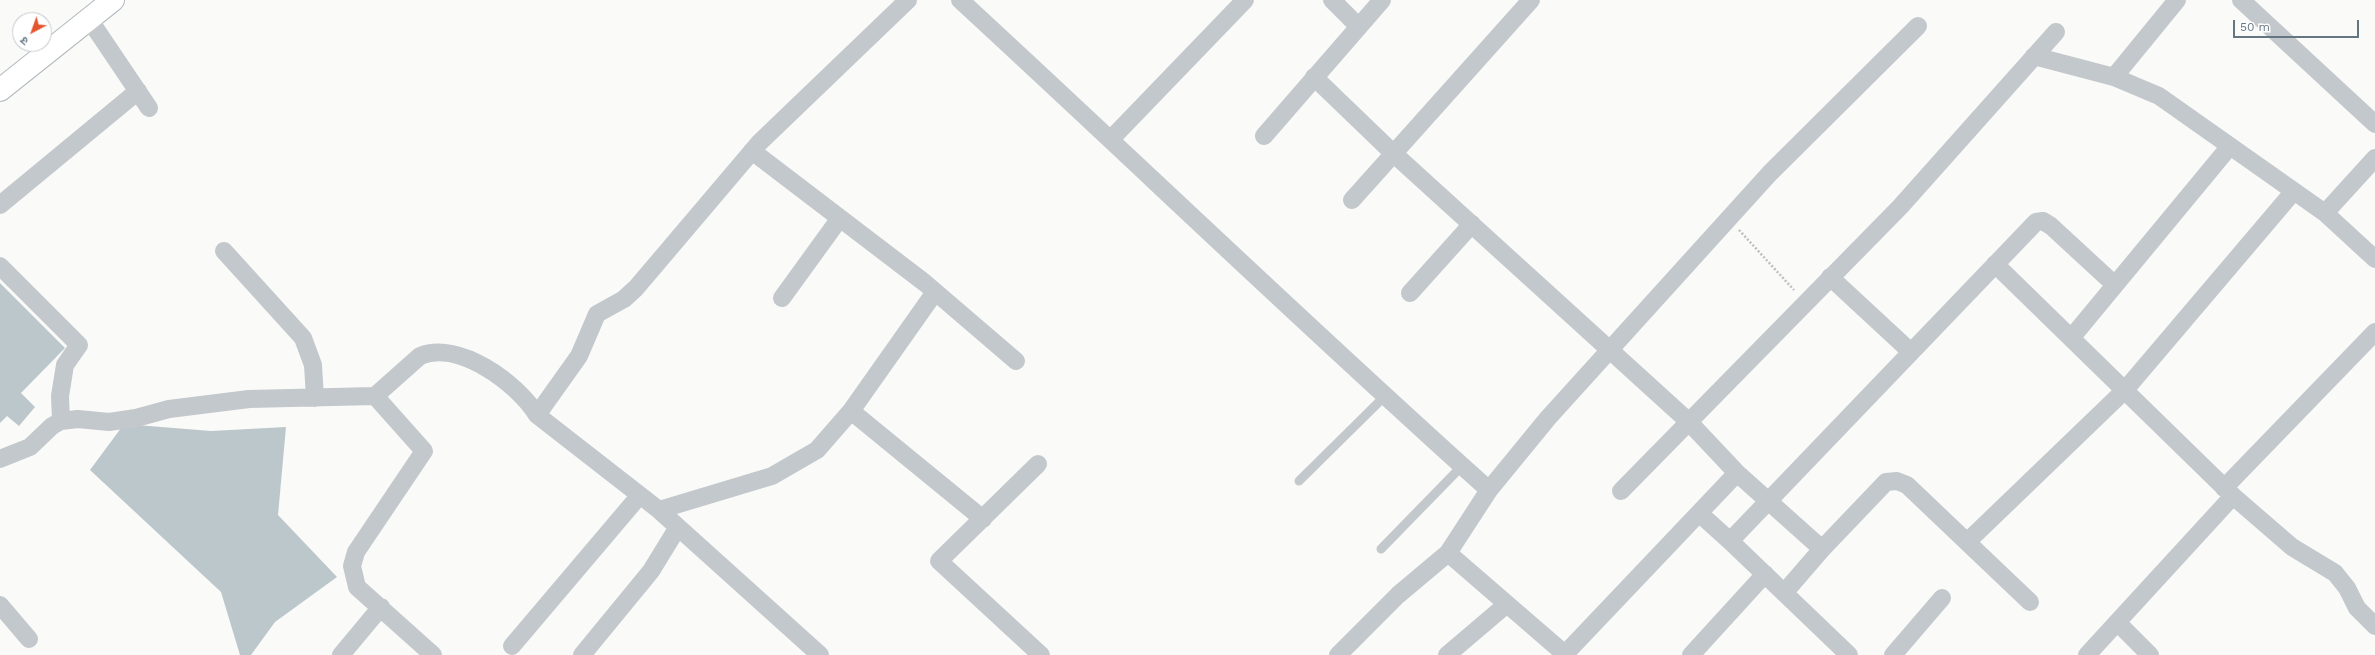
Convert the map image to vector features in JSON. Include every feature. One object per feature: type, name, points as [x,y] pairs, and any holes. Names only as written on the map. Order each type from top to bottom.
[{"type":"street","points":[[0,90],[113,0]]},
{"type":"street","points":[[537,415],[579,356],[597,314],[624,299],[636,288],[752,151],[908,0]]},
{"type":"street","points":[[960,0],[1111,139],[1384,397],[1489,490]]},
{"type":"street","points":[[1111,139],[1245,0]]},
{"type":"street","points":[[1332,0],[1359,27]]},
{"type":"street","points":[[1264,136],[1382,0]]},
{"type":"street","points":[[1352,200],[1531,0]]},
{"type":"street","points":[[2114,77],[2177,0]]},
{"type":"street","points":[[2241,0],[2375,124]]},
{"type":"street","points":[[89,20],[149,108]]},
{"type":"street","points":[[1338,655],[1398,595],[1448,553],[1489,490],[1521,449],[1770,173],[1918,26]]},
{"type":"street","points":[[1621,491],[1688,421],[1900,207],[2056,32]]},
{"type":"street","points":[[2034,56],[2114,77],[2159,96],[2325,213],[2375,259]]},
{"type":"street","points":[[1314,78],[1393,153],[1688,421],[1737,473],[1822,549]]},
{"type":"street","points":[[0,205],[138,91]]},
{"type":"street","points":[[2072,337],[2230,146]]},
{"type":"street","points":[[752,151],[935,292],[1016,361]]},
{"type":"street","points":[[2325,213],[2375,158]]},
{"type":"street","points":[[1967,542],[2125,390],[2294,191]]},
{"type":"street","points":[[782,298],[840,218]]},
{"type":"street","points":[[1730,541],[2036,222],[2043,220],[2115,285]]},
{"type":"street","points":[[1410,292],[1472,224]]},
{"type":"street","points":[[224,251],[303,338],[313,365],[315,398]]},
{"type":"street","points":[[1995,264],[2072,337],[2229,492],[2292,547],[2335,573],[2347,588],[2357,608],[2375,626]]},
{"type":"street","points":[[0,266],[79,345],[65,365],[60,396],[61,421]]},
{"type":"street","points":[[1830,277],[1911,352]]},
{"type":"street","points":[[659,510],[772,476],[817,450],[850,411],[935,292]]},
{"type":"street","points":[[2087,655],[2229,492],[2375,332]]},
{"type":"street","points":[[0,459],[30,447],[52,426],[61,421],[78,419],[109,422],[136,418],[169,409],[249,399],[375,396],[420,356],[439,352],[467,359],[502,378],[528,401],[537,415],[659,510],[820,655]]},
{"type":"street","points":[[375,396],[424,451],[356,552],[352,566],[357,587],[433,655]]},
{"type":"street","points":[[850,411],[983,520]]},
{"type":"street","points":[[1038,464],[983,520],[939,561],[1012,631],[1041,655]]},
{"type":"street","points":[[1448,553],[1565,654],[1737,473]]},
{"type":"street","points":[[1784,593],[1822,549],[1886,482],[1897,481],[1907,485],[2030,602]]},
{"type":"street","points":[[512,646],[640,495]]},
{"type":"street","points":[[1699,513],[1765,574],[1841,652]]},
{"type":"street","points":[[582,655],[651,571],[678,527]]},
{"type":"street","points":[[1694,654],[1765,574]]},
{"type":"street","points":[[1893,655],[1942,598]]},
{"type":"street","points":[[1447,655],[1507,604]]},
{"type":"street","points":[[0,605],[29,639]]},
{"type":"street","points":[[341,655],[381,607]]},
{"type":"street","points":[[2117,622],[2150,655]]},
{"type":"lane","points":[[1299,481],[1384,397]]},
{"type":"lane","points":[[1381,549],[1462,466]]},
{"type":"path","points":[[1729,219],[1805,302]]},
{"type":"shaded area","points":[[0,283],[65,348],[21,393],[35,407],[19,426],[7,416],[0,423]]},
{"type":"shaded area","points":[[124,424],[211,431],[286,427],[278,515],[337,577],[275,622],[251,655],[240,655],[221,592],[90,470]]}]
